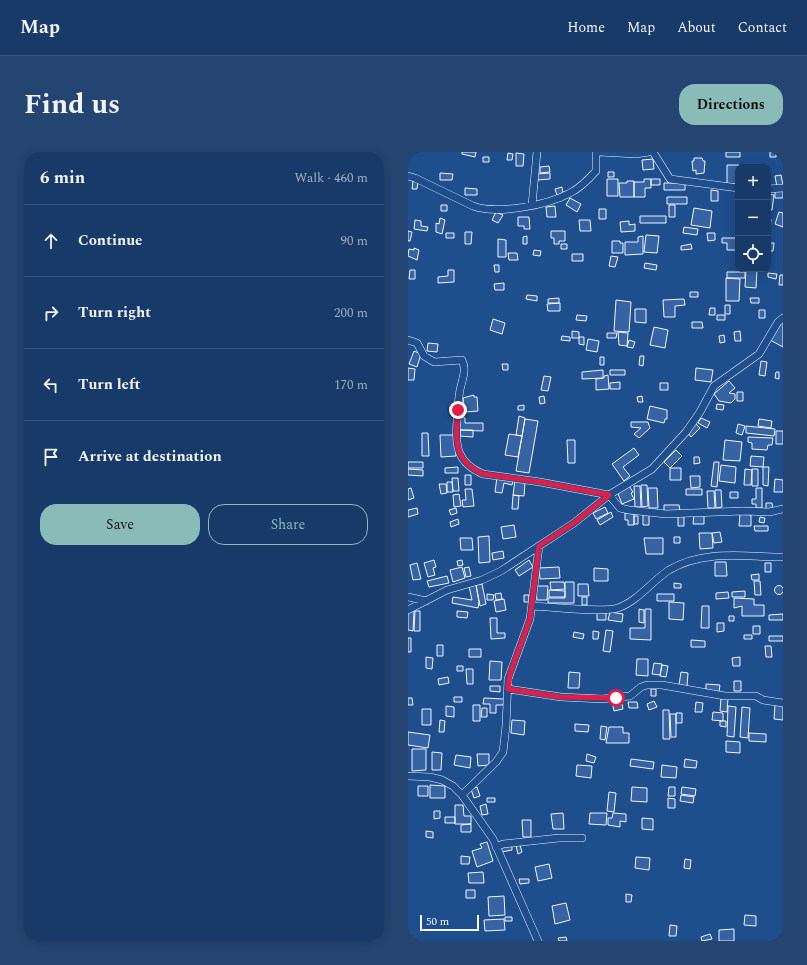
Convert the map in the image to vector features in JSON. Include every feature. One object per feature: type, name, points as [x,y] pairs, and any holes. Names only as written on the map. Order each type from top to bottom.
[{"type":"street","points":[[532,205],[537,152]]},
{"type":"street","points":[[408,176],[481,209],[497,210],[532,205],[562,197],[580,187],[596,171],[596,152]]},
{"type":"street","points":[[600,152],[636,154],[649,152]]},
{"type":"street","points":[[653,152],[670,179],[735,188]]},
{"type":"street","points":[[771,190],[783,188]]},
{"type":"street","points":[[408,610],[446,590],[482,580],[501,571],[574,523],[609,495],[652,469],[686,432],[700,412],[714,386],[759,354],[778,322],[783,318]]},
{"type":"street","points":[[408,340],[417,343],[424,356],[434,362],[462,360],[465,371],[460,391],[456,437],[460,455],[475,470],[483,474],[540,482],[609,495],[620,508],[666,514],[743,511],[769,512],[783,509]]},
{"type":"street","points":[[462,795],[501,756],[506,726],[510,674],[530,619],[539,546]]},
{"type":"street","points":[[532,606],[591,609],[618,608],[644,591],[656,579],[671,569],[698,559],[730,555],[783,557]]},
{"type":"street","points":[[408,597],[426,601]]},
{"type":"street","points":[[508,689],[560,697],[602,699],[630,696],[647,685],[662,685],[725,696],[756,696],[763,700],[783,703]]},
{"type":"street","points":[[408,776],[430,777],[442,780],[453,786],[462,795],[493,839],[538,941]]},
{"type":"street","points":[[496,846],[559,838],[582,838]]},
{"type":"building","points":[[462,152],[476,152],[475,157],[462,154]]},
{"type":"building","points":[[726,152],[740,152],[740,157],[726,157]]},
{"type":"building","points":[[770,152],[776,152],[776,157],[770,157]]},
{"type":"building","points":[[508,153],[513,154],[512,160],[507,160]]},
{"type":"building","points":[[516,153],[524,154],[523,166],[516,166]]},
{"type":"building","points":[[483,157],[489,157],[489,162],[483,162]]},
{"type":"building","points":[[694,158],[702,158],[703,161],[705,161],[704,173],[696,174],[696,170],[693,171],[692,161],[694,161]]},
{"type":"building","points":[[653,159],[654,169],[643,170],[642,160]]},
{"type":"building","points":[[727,165],[735,165],[735,184],[727,184]]},
{"type":"building","points":[[549,166],[550,172],[540,173],[540,167]]},
{"type":"building","points":[[608,172],[614,172],[614,177],[608,177]]},
{"type":"building","points":[[440,173],[453,174],[452,180],[440,180]]},
{"type":"building","points":[[550,173],[550,179],[537,180],[537,174]]},
{"type":"building","points":[[781,175],[783,185],[777,187],[775,176]]},
{"type":"building","points":[[607,179],[618,179],[618,196],[607,196]]},
{"type":"building","points":[[644,179],[651,179],[651,188],[645,188],[645,197],[634,197],[634,182],[644,182]]},
{"type":"building","points":[[651,179],[660,179],[660,185],[651,185]]},
{"type":"building","points":[[413,181],[418,181],[417,189],[412,189]]},
{"type":"building","points":[[627,181],[634,181],[634,197],[620,197],[619,183],[627,183]]},
{"type":"building","points":[[664,183],[685,183],[685,190],[664,190]]},
{"type":"building","points":[[562,187],[563,193],[557,195],[555,189]]},
{"type":"building","points":[[465,188],[477,189],[477,195],[465,195]]},
{"type":"building","points":[[711,190],[718,191],[718,201],[711,201]]},
{"type":"building","points":[[775,190],[783,191],[783,198],[775,198]]},
{"type":"building","points":[[771,194],[774,195],[771,210]]},
{"type":"building","points":[[667,197],[687,197],[687,204],[667,204]]},
{"type":"building","points":[[570,198],[581,204],[577,212],[566,205]]},
{"type":"building","points":[[441,205],[447,205],[447,211],[441,211]]},
{"type":"building","points":[[669,205],[675,205],[675,217],[669,217]]},
{"type":"building","points":[[555,206],[556,217],[547,217],[546,207]]},
{"type":"building","points":[[694,208],[712,211],[710,228],[691,225]]},
{"type":"building","points":[[599,209],[606,209],[606,219],[599,219]]},
{"type":"building","points":[[496,212],[503,215],[498,223],[492,220]]},
{"type":"building","points":[[779,212],[783,213],[783,227],[775,224]]},
{"type":"building","points":[[640,216],[666,216],[666,223],[640,223]]},
{"type":"building","points":[[518,217],[529,217],[530,229],[524,229],[524,226],[518,226]]},
{"type":"building","points":[[440,218],[445,220],[442,234],[436,232],[436,223],[439,224]]},
{"type":"building","points":[[415,220],[421,221],[421,226],[428,227],[427,231],[414,229]]},
{"type":"building","points":[[579,220],[590,220],[591,231],[580,231]]},
{"type":"building","points":[[629,221],[629,225],[635,224],[635,231],[621,232],[620,222]]},
{"type":"building","points":[[684,227],[698,229],[697,235],[683,233]]},
{"type":"building","points":[[408,231],[412,232],[410,241],[408,241]]},
{"type":"building","points":[[551,231],[565,231],[565,241],[559,241],[559,244],[554,244],[554,238],[551,238]]},
{"type":"building","points":[[465,232],[472,232],[471,244],[465,244]]},
{"type":"building","points":[[446,233],[454,233],[454,238],[446,238]]},
{"type":"building","points":[[707,233],[715,233],[715,240],[708,241]]},
{"type":"building","points":[[646,235],[659,236],[657,253],[644,252]]},
{"type":"building","points":[[527,236],[527,244],[523,244],[523,237]]},
{"type":"building","points":[[643,236],[643,254],[625,255],[625,242],[638,242],[638,237]]},
{"type":"building","points":[[722,238],[735,238],[735,250],[727,250],[727,243],[722,243]]},
{"type":"building","points":[[498,239],[506,240],[506,257],[498,257]]},
{"type":"building","points":[[612,241],[620,241],[620,243],[623,243],[623,253],[612,253]]},
{"type":"building","points":[[771,243],[774,243],[773,251],[771,251]]},
{"type":"building","points":[[561,244],[567,244],[567,249],[561,249]]},
{"type":"building","points":[[691,244],[692,249],[681,250],[681,246]]},
{"type":"building","points":[[414,248],[419,250],[417,260],[408,256],[409,249],[414,250]]},
{"type":"building","points":[[534,250],[541,251],[540,256],[533,255]]},
{"type":"building","points":[[508,253],[517,253],[518,260],[509,260]]},
{"type":"building","points":[[572,254],[583,254],[583,261],[572,261]]},
{"type":"building","points":[[611,256],[618,257],[615,267],[609,266]]},
{"type":"building","points":[[645,263],[657,265],[656,270],[644,268]]},
{"type":"building","points":[[494,265],[499,265],[499,272],[495,272]]},
{"type":"building","points":[[410,270],[415,270],[415,279],[409,279]]},
{"type":"building","points":[[448,270],[454,270],[454,282],[438,283],[438,277],[448,276]]},
{"type":"building","points":[[727,272],[745,272],[745,278],[727,278]]},
{"type":"building","points":[[746,272],[757,272],[756,288],[745,287]]},
{"type":"building","points":[[768,273],[777,274],[776,279],[768,277]]},
{"type":"building","points":[[780,275],[783,275],[783,285],[779,285]]},
{"type":"building","points":[[726,278],[740,279],[739,301],[726,301]]},
{"type":"building","points":[[504,283],[504,290],[495,290],[494,284]]},
{"type":"building","points":[[690,292],[698,292],[698,297],[690,297]]},
{"type":"building","points":[[527,295],[537,296],[537,301],[526,299]]},
{"type":"building","points":[[559,298],[559,303],[548,303],[548,299]]},
{"type":"building","points":[[750,298],[759,298],[759,303],[751,303]]},
{"type":"building","points":[[684,299],[685,305],[675,306],[675,317],[664,317],[663,300]]},
{"type":"building","points":[[616,300],[631,302],[629,332],[614,331]]},
{"type":"building","points":[[560,303],[560,311],[548,311],[547,304]]},
{"type":"building","points":[[725,305],[730,305],[730,314],[725,314]]},
{"type":"building","points":[[710,308],[715,308],[715,315],[709,315]]},
{"type":"building","points":[[635,309],[646,309],[646,323],[635,322]]},
{"type":"building","points":[[759,310],[765,310],[765,318],[759,318]]},
{"type":"building","points":[[577,315],[587,316],[586,321],[576,320]]},
{"type":"building","points":[[717,315],[725,315],[725,320],[717,320]]},
{"type":"building","points":[[493,319],[505,323],[502,334],[490,330]]},
{"type":"building","points":[[783,321],[783,347],[770,340]]},
{"type":"building","points":[[692,322],[702,322],[703,328],[692,328]]},
{"type":"building","points":[[654,327],[668,330],[665,348],[650,345]]},
{"type":"building","points":[[572,331],[579,332],[579,338],[572,338]]},
{"type":"building","points":[[740,331],[741,341],[735,341],[734,332]]},
{"type":"building","points":[[618,332],[628,333],[627,346],[619,345]]},
{"type":"building","points":[[607,333],[617,333],[616,338],[607,338]]},
{"type":"building","points":[[724,335],[725,342],[720,343],[719,336]]},
{"type":"building","points":[[562,336],[570,337],[570,341],[561,340]]},
{"type":"building","points":[[579,337],[584,337],[584,345],[579,344]]},
{"type":"building","points":[[588,339],[599,341],[597,352],[586,350]]},
{"type":"building","points":[[629,340],[635,342],[633,348],[627,347]]},
{"type":"building","points":[[428,343],[438,344],[437,352],[427,351]]},
{"type":"building","points":[[414,351],[421,354],[417,367],[409,364]]},
{"type":"building","points":[[640,356],[644,356],[643,366],[639,365]]},
{"type":"building","points":[[600,357],[604,357],[604,365],[600,365]]},
{"type":"building","points":[[761,361],[767,362],[765,376],[759,375]]},
{"type":"building","points":[[502,364],[508,364],[508,370],[503,370]]},
{"type":"building","points":[[408,368],[415,369],[414,380],[408,380]]},
{"type":"building","points":[[696,368],[713,370],[711,382],[695,380]]},
{"type":"building","points":[[603,370],[603,378],[582,379],[582,372]]},
{"type":"building","points":[[610,370],[625,370],[625,375],[610,375]]},
{"type":"building","points":[[776,372],[779,372],[779,379],[775,378]]},
{"type":"building","points":[[608,375],[609,389],[596,390],[596,379],[604,378],[604,376]]},
{"type":"building","points":[[544,376],[551,377],[548,391],[541,390]]},
{"type":"building","points":[[729,381],[735,388],[729,393],[735,394],[735,399],[731,403],[719,401],[714,394]]},
{"type":"building","points":[[620,382],[620,389],[610,389],[610,383]]},
{"type":"building","points":[[660,383],[668,383],[668,390],[660,390]]},
{"type":"building","points":[[737,392],[743,392],[743,401],[737,401]]},
{"type":"building","points":[[474,395],[474,397],[477,397],[478,411],[465,412],[463,398]]},
{"type":"building","points":[[544,396],[545,403],[540,404],[539,397]]},
{"type":"building","points":[[642,396],[643,402],[638,402],[637,397]]},
{"type":"building","points":[[717,404],[724,405],[723,410],[716,409]]},
{"type":"building","points":[[524,405],[524,410],[518,410],[518,406]]},
{"type":"building","points":[[650,406],[667,410],[667,419],[665,419],[664,423],[647,419]]},
{"type":"building","points":[[519,416],[525,418],[522,436],[516,435]]},
{"type":"building","points":[[459,417],[465,418],[465,423],[483,423],[483,431],[458,430]]},
{"type":"building","points":[[701,418],[710,422],[707,428],[698,423]]},
{"type":"building","points":[[525,419],[538,421],[529,473],[516,471]]},
{"type":"building","points":[[759,419],[772,421],[771,428],[758,426]]},
{"type":"building","points":[[631,422],[648,422],[650,428],[639,438],[634,434],[641,428],[631,427]]},
{"type":"building","points":[[696,424],[700,428],[691,437],[687,432]]},
{"type":"building","points":[[738,424],[745,426],[742,435],[736,433]]},
{"type":"building","points":[[746,426],[775,429],[774,436],[746,433]]},
{"type":"building","points":[[460,430],[473,430],[473,437],[460,436]]},
{"type":"building","points":[[776,431],[783,431],[783,444],[776,444]]},
{"type":"building","points":[[422,433],[428,433],[429,456],[422,456]]},
{"type":"building","points":[[509,434],[522,436],[518,457],[505,455]]},
{"type":"building","points":[[440,435],[455,435],[456,456],[441,457]]},
{"type":"building","points":[[748,437],[773,438],[772,445],[768,445],[767,450],[752,449],[752,443],[748,442]]},
{"type":"building","points":[[567,440],[575,440],[575,463],[568,463]]},
{"type":"building","points":[[725,440],[742,442],[740,461],[723,460]]},
{"type":"building","points":[[634,448],[639,455],[623,467],[630,476],[624,481],[612,464]]},
{"type":"building","points":[[676,450],[682,456],[670,468],[664,462]]},
{"type":"building","points":[[751,456],[764,457],[763,467],[750,466]]},
{"type":"building","points":[[694,457],[699,457],[700,463],[694,464]]},
{"type":"building","points":[[408,462],[423,462],[423,468],[408,468]]},
{"type":"building","points":[[714,462],[719,462],[717,487],[711,486]]},
{"type":"building","points":[[721,465],[736,467],[735,483],[719,481]]},
{"type":"building","points":[[458,467],[458,473],[445,473],[445,468]]},
{"type":"building","points":[[763,467],[769,467],[768,486],[763,485]]},
{"type":"building","points":[[670,468],[681,468],[681,480],[670,480]]},
{"type":"building","points":[[408,469],[423,470],[423,476],[408,475]]},
{"type":"building","points":[[745,469],[752,470],[751,485],[744,485]]},
{"type":"building","points":[[752,469],[758,469],[758,486],[752,486]]},
{"type":"building","points":[[465,475],[471,475],[471,485],[465,485]]},
{"type":"building","points":[[690,476],[700,476],[700,487],[691,488]]},
{"type":"building","points":[[497,477],[513,480],[512,485],[504,483],[502,493],[495,492]]},
{"type":"building","points":[[452,478],[458,478],[459,491],[453,491]]},
{"type":"building","points":[[775,479],[783,480],[783,492],[774,492]]},
{"type":"building","points":[[515,480],[525,482],[524,496],[513,495]]},
{"type":"building","points":[[447,482],[452,482],[453,492],[447,492]]},
{"type":"building","points":[[439,484],[446,484],[447,493],[441,494]]},
{"type":"building","points":[[628,484],[633,492],[631,493],[634,499],[622,504],[617,491]]},
{"type":"building","points":[[641,485],[647,485],[648,506],[642,507]]},
{"type":"building","points":[[634,486],[640,486],[641,507],[635,507]]},
{"type":"building","points":[[411,488],[414,498],[408,500],[408,489]]},
{"type":"building","points":[[648,488],[657,488],[658,508],[649,508]]},
{"type":"building","points":[[756,488],[762,488],[762,508],[756,508],[756,504],[752,504],[752,499],[756,499]]},
{"type":"building","points":[[465,489],[472,489],[474,506],[463,507],[462,500],[466,500]]},
{"type":"building","points":[[686,489],[702,489],[702,495],[686,495]]},
{"type":"building","points":[[715,490],[721,490],[722,507],[716,508]]},
{"type":"building","points":[[707,491],[714,491],[715,508],[708,508]]},
{"type":"building","points":[[730,492],[738,492],[738,498],[730,498]]},
{"type":"building","points":[[459,494],[461,506],[454,507],[453,495]]},
{"type":"building","points":[[513,495],[519,496],[518,509],[512,509]]},
{"type":"building","points":[[766,503],[772,503],[773,510],[766,510]]},
{"type":"building","points":[[664,505],[679,505],[680,511],[664,511]]},
{"type":"building","points":[[605,507],[608,513],[596,519],[593,513]]},
{"type":"building","points":[[417,508],[418,514],[408,517],[408,510]]},
{"type":"building","points":[[456,508],[457,513],[451,515],[449,510]]},
{"type":"building","points":[[611,512],[613,517],[600,525],[597,520]]},
{"type":"building","points":[[643,512],[649,513],[649,525],[643,525]]},
{"type":"building","points":[[625,513],[634,514],[634,525],[628,525],[628,520],[625,520]]},
{"type":"building","points":[[694,514],[704,515],[704,524],[693,524]]},
{"type":"building","points":[[740,514],[751,515],[751,526],[739,526]]},
{"type":"building","points":[[634,516],[638,516],[638,524],[634,524]]},
{"type":"building","points":[[678,516],[684,516],[684,526],[678,526]]},
{"type":"building","points":[[760,517],[765,518],[764,523],[759,522]]},
{"type":"building","points":[[458,519],[459,524],[451,527],[450,522]]},
{"type":"building","points":[[514,525],[516,537],[503,539],[501,527]]},
{"type":"building","points":[[754,526],[768,526],[768,531],[755,531]]},
{"type":"building","points":[[720,532],[722,542],[714,543],[712,533]]},
{"type":"building","points":[[699,533],[712,533],[713,548],[700,549]]},
{"type":"building","points":[[489,536],[490,562],[479,563],[478,537]]},
{"type":"building","points":[[674,537],[680,537],[680,543],[674,543]]},
{"type":"building","points":[[460,538],[472,538],[473,550],[461,550]]},
{"type":"building","points":[[644,538],[663,538],[663,554],[646,554]]},
{"type":"building","points":[[503,551],[504,558],[493,560],[492,553]]},
{"type":"building","points":[[434,560],[436,567],[433,568],[435,575],[428,577],[424,563]]},
{"type":"building","points":[[462,560],[463,565],[458,566],[457,561]]},
{"type":"building","points":[[529,560],[533,567],[519,576],[515,570]]},
{"type":"building","points":[[715,562],[726,562],[727,576],[715,576]]},
{"type":"building","points":[[417,563],[421,579],[413,580],[410,565]]},
{"type":"building","points":[[765,563],[771,563],[771,572],[765,572]]},
{"type":"building","points":[[462,567],[465,578],[453,582],[450,570]]},
{"type":"building","points":[[469,567],[471,576],[466,577],[464,568]]},
{"type":"building","points":[[559,567],[560,578],[540,579],[539,568]]},
{"type":"building","points":[[594,568],[608,569],[608,581],[594,581]]},
{"type":"building","points":[[759,574],[759,580],[752,580],[751,575]]},
{"type":"building","points":[[447,576],[449,583],[429,587],[427,581]]},
{"type":"building","points":[[754,581],[760,581],[761,595],[755,595]]},
{"type":"building","points":[[550,582],[564,582],[565,589],[551,590]]},
{"type":"building","points":[[565,582],[574,582],[574,603],[548,603],[548,598],[565,598]]},
{"type":"building","points":[[674,583],[681,584],[681,588],[674,588]]},
{"type":"building","points":[[482,584],[486,604],[480,606],[476,585]]},
{"type":"building","points":[[578,584],[588,584],[589,596],[578,596]]},
{"type":"building","points":[[476,585],[479,602],[478,608],[452,603],[453,597],[472,600],[469,586]]},
{"type":"building","points":[[538,586],[548,586],[547,600],[537,600],[536,588]]},
{"type":"building","points":[[777,586],[781,586],[783,590],[781,594],[777,594],[775,592],[775,588]]},
{"type":"building","points":[[549,590],[565,591],[565,597],[549,597]]},
{"type":"building","points":[[745,591],[745,597],[732,597],[732,592]]},
{"type":"building","points":[[728,592],[729,598],[716,599],[716,593]]},
{"type":"building","points":[[501,593],[502,599],[496,600],[495,594]]},
{"type":"building","points":[[487,594],[494,595],[493,600],[487,600]]},
{"type":"building","points":[[657,594],[674,594],[674,601],[657,601]]},
{"type":"building","points":[[524,595],[529,595],[529,602],[524,602]]},
{"type":"building","points":[[582,597],[587,597],[587,605],[582,605]]},
{"type":"building","points":[[734,598],[754,599],[754,605],[764,605],[764,616],[742,616],[742,606],[734,608]]},
{"type":"building","points":[[504,599],[506,610],[496,612],[494,601]]},
{"type":"building","points":[[669,602],[684,603],[683,620],[669,619]]},
{"type":"building","points":[[702,606],[709,606],[709,628],[701,628]]},
{"type":"building","points":[[639,609],[644,610],[644,623],[639,622]]},
{"type":"building","points":[[645,609],[651,609],[651,640],[630,639],[630,628],[645,628]]},
{"type":"building","points":[[408,611],[414,611],[413,631],[408,630]]},
{"type":"building","points":[[415,611],[420,611],[420,631],[414,631]]},
{"type":"building","points":[[457,611],[468,612],[467,618],[457,617]]},
{"type":"building","points":[[597,612],[606,613],[606,620],[597,620]]},
{"type":"building","points":[[610,612],[623,614],[622,622],[608,620]]},
{"type":"building","points":[[783,614],[783,620],[769,620],[769,615]]},
{"type":"building","points":[[729,616],[734,616],[734,621],[729,621]]},
{"type":"building","points":[[490,618],[497,618],[497,633],[505,633],[505,638],[491,639]]},
{"type":"building","points":[[717,623],[724,623],[724,631],[717,632]]},
{"type":"building","points":[[753,626],[760,626],[760,634],[753,634]]},
{"type":"building","points":[[606,630],[613,631],[610,652],[603,651]]},
{"type":"building","points":[[593,631],[599,632],[598,639],[593,639]]},
{"type":"building","points":[[574,632],[584,634],[583,639],[573,637]]},
{"type":"building","points":[[744,635],[752,635],[752,639],[744,639]]},
{"type":"building","points":[[769,636],[783,636],[783,641],[769,641]]},
{"type":"building","points":[[408,638],[411,638],[411,652],[408,652]]},
{"type":"building","points":[[691,640],[705,641],[705,647],[691,647]]},
{"type":"building","points":[[437,645],[443,645],[443,656],[437,656]]},
{"type":"building","points":[[765,646],[771,646],[772,657],[766,657]]},
{"type":"building","points":[[469,649],[481,649],[481,657],[469,657]]},
{"type":"building","points":[[426,657],[433,658],[432,669],[426,668]]},
{"type":"building","points":[[740,657],[740,666],[733,666],[732,658]]},
{"type":"building","points":[[637,659],[648,659],[648,676],[636,675]]},
{"type":"building","points":[[490,661],[502,662],[501,680],[489,680]]},
{"type":"building","points":[[654,663],[662,664],[660,675],[652,674]]},
{"type":"building","points":[[662,665],[668,666],[666,677],[660,676]]},
{"type":"building","points":[[457,666],[463,666],[463,671],[457,671]]},
{"type":"building","points":[[466,669],[473,669],[473,684],[467,684]]},
{"type":"building","points":[[569,672],[580,673],[579,688],[568,688]]},
{"type":"building","points":[[681,672],[688,673],[687,686],[679,685]]},
{"type":"building","points":[[448,677],[449,683],[439,685],[438,679]]},
{"type":"building","points":[[734,681],[741,681],[741,691],[734,691]]},
{"type":"building","points":[[706,684],[720,685],[719,692],[706,691]]},
{"type":"building","points":[[490,686],[500,686],[500,692],[490,691]]},
{"type":"building","points":[[651,689],[656,689],[656,696],[651,696]]},
{"type":"building","points":[[454,697],[462,697],[462,702],[454,702]]},
{"type":"building","points":[[408,698],[412,698],[413,705],[408,705]]},
{"type":"building","points":[[484,698],[504,699],[503,705],[496,705],[496,713],[490,713],[490,704],[483,704]]},
{"type":"building","points":[[721,698],[728,698],[727,712],[720,711]]},
{"type":"building","points":[[654,701],[657,707],[649,710],[647,704]]},
{"type":"building","points":[[628,702],[637,702],[638,708],[629,708]]},
{"type":"building","points":[[696,702],[703,703],[702,712],[695,712]]},
{"type":"building","points":[[622,704],[623,709],[614,711],[613,706]]},
{"type":"building","points":[[473,705],[480,705],[480,721],[473,721]]},
{"type":"building","points":[[775,705],[783,705],[783,720],[774,719]]},
{"type":"building","points":[[446,706],[454,707],[454,717],[446,716]]},
{"type":"building","points":[[728,706],[736,707],[734,737],[727,736]]},
{"type":"building","points":[[742,707],[750,708],[748,738],[740,737]]},
{"type":"building","points":[[482,708],[487,708],[487,717],[481,717]]},
{"type":"building","points":[[422,709],[431,709],[431,725],[422,725]]},
{"type":"building","points":[[663,710],[669,710],[670,739],[663,739]]},
{"type":"building","points":[[713,712],[723,713],[723,721],[712,720]]},
{"type":"building","points":[[676,713],[682,713],[682,723],[676,723]]},
{"type":"building","points":[[670,714],[676,714],[676,737],[671,737]]},
{"type":"building","points":[[440,720],[445,721],[444,732],[439,732]]},
{"type":"building","points":[[512,720],[525,721],[524,735],[511,733]]},
{"type":"building","points":[[720,721],[726,721],[726,727],[720,726]]},
{"type":"building","points":[[575,724],[589,725],[588,732],[575,731]]},
{"type":"building","points":[[601,726],[607,727],[605,740],[600,739]]},
{"type":"building","points":[[609,727],[623,727],[623,733],[629,733],[629,743],[606,743]]},
{"type":"building","points":[[408,732],[430,735],[428,748],[408,745]]},
{"type":"building","points":[[749,733],[766,734],[766,742],[749,741]]},
{"type":"building","points":[[726,741],[740,742],[740,753],[726,752]]},
{"type":"building","points":[[412,749],[426,749],[426,770],[412,771]]},
{"type":"building","points":[[432,752],[442,753],[441,770],[432,770]]},
{"type":"building","points":[[477,754],[489,754],[489,765],[478,766]]},
{"type":"building","points":[[587,754],[596,757],[594,763],[586,761]]},
{"type":"building","points":[[456,755],[471,757],[470,768],[454,765]]},
{"type":"building","points":[[631,759],[654,762],[653,769],[630,766]]},
{"type":"building","points":[[685,759],[697,761],[696,768],[684,767]]},
{"type":"building","points":[[577,765],[592,766],[591,778],[576,776]]},
{"type":"building","points":[[662,765],[677,767],[676,778],[661,777]]},
{"type":"building","points":[[430,785],[445,786],[445,798],[430,798]]},
{"type":"building","points":[[418,786],[428,786],[428,796],[418,796]]},
{"type":"building","points":[[477,787],[480,796],[474,798],[471,789]]},
{"type":"building","points":[[632,787],[647,788],[647,802],[631,801]]},
{"type":"building","points":[[669,787],[675,787],[675,796],[668,796]]},
{"type":"building","points":[[682,787],[696,789],[695,796],[681,794]]},
{"type":"building","points":[[609,792],[616,793],[614,812],[607,811]]},
{"type":"building","points":[[681,795],[694,797],[693,803],[680,801]]},
{"type":"building","points":[[487,798],[495,798],[495,802],[487,802]]},
{"type":"building","points":[[668,798],[675,799],[675,808],[668,808]]},
{"type":"building","points":[[486,804],[488,814],[482,815],[480,806]]},
{"type":"building","points":[[455,805],[463,805],[464,816],[471,816],[471,824],[455,824]]},
{"type":"building","points":[[434,811],[440,811],[440,818],[434,819]]},
{"type":"building","points":[[563,813],[564,829],[553,829],[551,814]]},
{"type":"building","points":[[590,813],[607,813],[606,825],[589,824]]},
{"type":"building","points":[[613,813],[626,814],[626,822],[620,821],[620,827],[608,825],[608,818],[612,818]]},
{"type":"building","points":[[445,817],[455,817],[455,823],[445,823]]},
{"type":"building","points":[[642,818],[653,819],[653,830],[642,829]]},
{"type":"building","points":[[522,820],[531,820],[531,837],[523,837]]},
{"type":"building","points":[[471,824],[471,832],[461,832],[461,825]]},
{"type":"building","points":[[426,831],[433,832],[433,838],[426,837]]},
{"type":"building","points":[[487,842],[493,861],[477,867],[472,851],[482,848],[480,844]]},
{"type":"building","points":[[512,844],[512,850],[502,852],[501,846]]},
{"type":"building","points":[[520,845],[522,852],[518,854],[516,846]]},
{"type":"building","points":[[461,856],[470,857],[469,864],[461,864]]},
{"type":"building","points":[[636,857],[650,858],[649,870],[635,868]]},
{"type":"building","points":[[685,859],[691,860],[690,869],[684,868]]},
{"type":"building","points":[[549,864],[552,878],[538,881],[535,867]]},
{"type":"building","points":[[483,872],[484,883],[469,883],[468,873]]},
{"type":"building","points":[[519,879],[529,879],[529,883],[520,884]]},
{"type":"building","points":[[466,890],[475,890],[475,898],[466,898]]},
{"type":"building","points":[[626,894],[632,895],[631,902],[626,902]]},
{"type":"building","points":[[504,896],[505,915],[489,916],[488,897]]},
{"type":"building","points":[[566,903],[570,920],[555,924],[552,906]]},
{"type":"building","points":[[745,915],[756,916],[756,926],[744,925]]},
{"type":"building","points":[[505,917],[512,917],[512,921],[505,921]]},
{"type":"building","points":[[504,919],[505,930],[485,931],[484,920]]},
{"type":"building","points":[[670,925],[677,926],[676,936],[669,936]]},
{"type":"building","points":[[734,929],[734,941],[719,941],[719,930]]},
{"type":"building","points":[[710,934],[712,939],[702,941],[701,937]]},
{"type":"building","points":[[566,937],[567,941],[559,941],[558,938]]},
{"type":"route","points":[[458,410],[456,437],[457,447],[465,462],[475,470],[483,474],[540,482],[609,495],[574,523],[539,546],[530,619],[510,674],[508,689],[560,697],[602,699],[616,698]]}]
